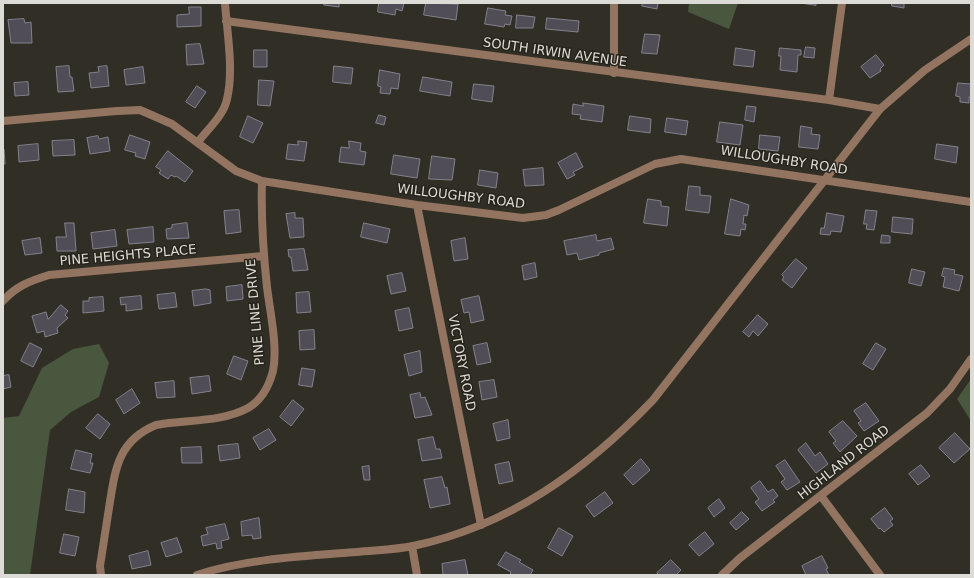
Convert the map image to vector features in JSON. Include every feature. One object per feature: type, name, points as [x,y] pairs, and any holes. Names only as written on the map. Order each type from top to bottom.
[{"type":"street","points":[[198,142],[218,118],[227,99],[229,70],[225,3]]},
{"type":"street","points":[[614,3],[614,73]]},
{"type":"street","points":[[829,100],[842,3]]},
{"type":"street","name":"SOUTH IRWIN AVENUE","points":[[226,21],[829,100],[880,109]]},
{"type":"street","points":[[197,575],[228,567],[270,560],[412,546],[481,525],[543,494],[575,472],[630,424],[652,400],[880,109],[925,70],[971,39]]},
{"type":"street","name":"WILLOUGHBY ROAD","points":[[3,121],[140,110],[172,124],[236,171],[262,181],[417,205],[523,218],[546,215],[655,164],[681,159],[971,202]]},
{"type":"street","name":"PINE LINE DRIVE","points":[[100,575],[102,550],[115,470],[129,443],[146,429],[156,425],[232,415],[250,407],[268,387],[273,369],[273,348],[263,256],[262,181]]},
{"type":"street","name":"VICTORY ROAD","points":[[417,205],[481,525]]},
{"type":"street","name":"PINE HEIGHTS PLACE","points":[[3,301],[14,289],[22,284],[49,275],[263,256]]},
{"type":"street","name":"HIGHLAND ROAD","points":[[722,575],[927,413],[950,389],[971,359]]},
{"type":"street","points":[[821,496],[880,575]]},
{"type":"street","points":[[412,546],[417,575]]},
{"type":"green space","points":[[689,3],[738,3],[729,29],[688,12]]},
{"type":"green space","points":[[99,344],[109,363],[99,397],[71,412],[50,430],[30,575],[3,575],[3,418],[19,416],[42,368],[73,349]]},
{"type":"green space","points":[[971,379],[971,421],[957,399]]},
{"type":"building","points":[[324,3],[339,3],[339,7],[324,5]]},
{"type":"building","points":[[379,3],[404,3],[402,11],[396,9],[395,15],[378,12]]},
{"type":"building","points":[[426,3],[458,4],[456,20],[424,15]]},
{"type":"building","points":[[643,3],[658,3],[657,9],[642,6]]},
{"type":"building","points":[[801,3],[816,3],[816,5]]},
{"type":"building","points":[[892,3],[904,3],[904,8],[892,6]]},
{"type":"building","points":[[189,7],[201,7],[201,26],[177,27],[177,15],[189,14]]},
{"type":"building","points":[[488,8],[506,11],[505,15],[512,16],[510,25],[505,24],[504,27],[485,24]]},
{"type":"building","points":[[517,15],[535,17],[533,28],[516,28]]},
{"type":"building","points":[[547,18],[579,21],[578,32],[546,29]]},
{"type":"building","points":[[24,19],[25,23],[31,22],[32,43],[11,43],[8,20]]},
{"type":"building","points":[[645,34],[660,35],[657,54],[642,53]]},
{"type":"building","points":[[200,44],[204,64],[187,65],[186,45]]},
{"type":"building","points":[[806,47],[815,48],[814,58],[804,57]]},
{"type":"building","points":[[736,48],[755,51],[753,67],[734,65]]},
{"type":"building","points":[[780,48],[801,50],[801,55],[798,55],[797,72],[780,70]]},
{"type":"building","points":[[254,50],[267,50],[267,67],[254,67]]},
{"type":"building","points":[[876,55],[884,65],[880,69],[881,71],[870,78],[861,67]]},
{"type":"building","points":[[69,66],[74,91],[58,92],[56,67]]},
{"type":"building","points":[[107,66],[109,86],[91,88],[89,73],[99,72],[98,67]]},
{"type":"building","points":[[334,66],[353,68],[351,84],[333,82]]},
{"type":"building","points":[[143,67],[145,83],[126,85],[124,70]]},
{"type":"building","points":[[380,70],[400,74],[398,89],[391,88],[390,94],[380,93],[381,87],[378,86]]},
{"type":"building","points":[[423,77],[452,82],[450,96],[420,91]]},
{"type":"building","points":[[259,80],[274,81],[270,106],[258,105]]},
{"type":"building","points":[[28,82],[29,95],[15,96],[14,83]]},
{"type":"building","points":[[958,83],[971,84],[971,97],[969,97],[969,103],[960,102],[960,97],[956,96]]},
{"type":"building","points":[[474,84],[494,86],[492,102],[472,99]]},
{"type":"building","points":[[197,86],[206,92],[195,108],[186,102]]},
{"type":"building","points":[[583,103],[604,106],[602,122],[580,119],[581,115],[572,114],[573,104],[583,106]]},
{"type":"building","points":[[747,106],[756,107],[754,122],[745,120]]},
{"type":"building","points":[[379,115],[386,117],[384,125],[376,123]]},
{"type":"building","points":[[248,116],[263,123],[253,143],[240,137]]},
{"type":"building","points":[[630,116],[651,119],[650,133],[628,130]]},
{"type":"building","points":[[667,118],[688,121],[686,135],[665,132]]},
{"type":"building","points":[[720,122],[743,125],[740,145],[717,142]]},
{"type":"building","points":[[801,126],[812,128],[811,134],[820,135],[818,149],[799,147]]},
{"type":"building","points":[[130,135],[150,142],[145,159],[135,156],[136,153],[125,150]]},
{"type":"building","points":[[760,135],[780,137],[778,151],[759,149]]},
{"type":"building","points":[[98,136],[99,139],[108,137],[110,151],[90,154],[87,138]]},
{"type":"building","points":[[74,140],[75,155],[53,156],[52,141]]},
{"type":"building","points":[[298,141],[307,142],[304,161],[286,159],[288,144],[298,145]]},
{"type":"building","points":[[349,141],[361,143],[360,151],[366,152],[364,165],[339,162],[341,147],[349,148]]},
{"type":"building","points":[[38,144],[39,160],[19,162],[18,146]]},
{"type":"building","points":[[937,144],[958,147],[956,163],[935,159]]},
{"type":"building","points":[[4,149],[5,164],[3,164]]},
{"type":"building","points":[[168,151],[193,171],[185,182],[176,176],[171,175],[168,179],[159,173],[161,170],[156,167]]},
{"type":"building","points":[[576,153],[583,167],[573,172],[575,175],[567,179],[558,163]]},
{"type":"building","points":[[394,155],[420,159],[417,178],[391,174]]},
{"type":"building","points":[[432,156],[455,159],[452,180],[429,179]]},
{"type":"building","points":[[543,168],[544,185],[525,186],[523,170]]},
{"type":"building","points":[[480,170],[498,173],[496,188],[478,185]]},
{"type":"building","points":[[689,186],[700,187],[700,195],[711,196],[709,213],[686,210]]},
{"type":"building","points":[[648,199],[661,201],[661,206],[669,207],[667,226],[644,223]]},
{"type":"building","points":[[731,199],[749,205],[747,216],[744,215],[743,224],[746,224],[745,230],[741,229],[740,236],[725,234]]},
{"type":"building","points":[[239,210],[241,232],[226,234],[224,211]]},
{"type":"building","points":[[866,210],[877,211],[874,230],[866,229],[867,224],[864,224]]},
{"type":"building","points":[[295,213],[295,218],[303,218],[304,237],[290,238],[286,214]]},
{"type":"building","points":[[827,213],[844,216],[841,232],[831,231],[830,235],[820,234],[821,228],[824,228]]},
{"type":"building","points":[[893,217],[913,219],[912,234],[892,232]]},
{"type":"building","points":[[65,223],[74,223],[76,251],[57,251],[56,237],[66,237]]},
{"type":"building","points":[[187,223],[189,238],[167,239],[166,229],[172,228],[172,225]]},
{"type":"building","points":[[364,223],[390,229],[387,243],[361,237]]},
{"type":"building","points":[[153,227],[154,242],[129,244],[127,230]]},
{"type":"building","points":[[115,230],[117,246],[93,249],[91,233]]},
{"type":"building","points":[[596,235],[597,241],[611,238],[614,249],[599,253],[599,255],[579,260],[577,253],[567,255],[564,241]]},
{"type":"building","points":[[882,235],[890,236],[890,243],[881,243]]},
{"type":"building","points":[[40,238],[42,253],[25,255],[22,241]]},
{"type":"building","points":[[465,238],[468,259],[454,261],[451,241]]},
{"type":"building","points":[[304,249],[308,270],[293,271],[291,257],[289,257],[288,250]]},
{"type":"building","points":[[796,259],[807,268],[792,288],[782,280],[784,277],[782,275]]},
{"type":"building","points":[[535,263],[537,277],[524,280],[522,266]]},
{"type":"building","points":[[944,268],[955,270],[954,274],[963,276],[959,291],[943,287],[945,277],[942,276]]},
{"type":"building","points":[[912,269],[925,272],[921,286],[909,283]]},
{"type":"building","points":[[402,273],[406,291],[391,294],[387,276]]},
{"type":"building","points":[[242,285],[243,299],[227,301],[226,287]]},
{"type":"building","points":[[206,289],[210,290],[211,303],[194,306],[192,291]]},
{"type":"building","points":[[309,292],[311,312],[297,313],[296,293]]},
{"type":"building","points":[[175,293],[177,307],[159,309],[157,295]]},
{"type":"building","points":[[141,296],[142,309],[126,311],[126,304],[121,305],[120,298]]},
{"type":"building","points":[[479,296],[484,320],[471,323],[469,312],[464,313],[461,300]]},
{"type":"building","points":[[103,297],[104,311],[83,313],[83,301],[89,301],[89,298]]},
{"type":"building","points":[[61,305],[68,311],[65,315],[68,318],[57,328],[58,333],[45,337],[44,331],[37,333],[32,316],[46,312],[48,319]]},
{"type":"building","points":[[409,308],[413,328],[399,331],[395,311]]},
{"type":"building","points":[[758,315],[768,324],[758,336],[753,331],[749,337],[743,332]]},
{"type":"building","points":[[314,330],[315,349],[300,350],[299,331]]},
{"type":"building","points":[[30,343],[42,349],[33,367],[21,361]]},
{"type":"building","points":[[487,343],[491,362],[477,365],[473,346]]},
{"type":"building","points":[[876,343],[886,349],[873,370],[863,364]]},
{"type":"building","points":[[420,351],[422,372],[409,376],[404,355]]},
{"type":"building","points":[[234,356],[248,361],[241,380],[227,374]]},
{"type":"building","points":[[302,368],[315,370],[312,387],[299,385]]},
{"type":"building","points":[[9,375],[11,387],[3,389],[3,376]]},
{"type":"building","points":[[209,376],[211,391],[192,394],[190,378]]},
{"type":"building","points":[[494,380],[497,397],[482,400],[479,382]]},
{"type":"building","points":[[174,381],[175,397],[157,398],[155,383]]},
{"type":"building","points":[[132,389],[140,403],[124,414],[116,400]]},
{"type":"building","points":[[420,393],[421,398],[425,397],[432,415],[415,418],[410,395]]},
{"type":"building","points":[[293,400],[304,409],[291,426],[280,417]]},
{"type":"building","points":[[866,403],[879,421],[864,431],[858,423],[861,421],[854,411]]},
{"type":"building","points":[[98,414],[110,424],[100,439],[86,428]]},
{"type":"building","points":[[508,420],[510,438],[497,441],[493,424]]},
{"type":"building","points":[[843,421],[857,436],[840,452],[833,443],[836,441],[829,432]]},
{"type":"building","points":[[269,429],[276,440],[260,450],[253,438]]},
{"type":"building","points":[[955,433],[970,449],[954,463],[939,448]]},
{"type":"building","points":[[433,437],[436,449],[440,449],[442,458],[422,461],[418,440]]},
{"type":"building","points":[[806,443],[815,456],[820,452],[828,464],[816,473],[798,450]]},
{"type":"building","points":[[238,444],[240,458],[220,461],[218,446]]},
{"type":"building","points":[[201,447],[202,463],[182,463],[181,448]]},
{"type":"building","points":[[76,450],[92,454],[90,463],[93,463],[90,473],[71,469]]},
{"type":"building","points":[[641,459],[650,470],[633,485],[624,475]]},
{"type":"building","points":[[785,460],[800,482],[787,490],[781,482],[785,479],[776,466]]},
{"type":"building","points":[[509,462],[513,481],[499,484],[495,465]]},
{"type":"building","points":[[921,465],[930,476],[918,485],[909,474]]},
{"type":"building","points":[[369,466],[370,480],[364,480],[362,467]]},
{"type":"building","points":[[442,477],[445,488],[447,487],[450,504],[430,508],[424,480]]},
{"type":"building","points":[[760,481],[768,492],[773,489],[778,496],[773,500],[775,502],[762,511],[755,502],[759,499],[751,488]]},
{"type":"building","points":[[69,489],[85,492],[84,513],[66,510]]},
{"type":"building","points":[[605,492],[613,503],[594,517],[586,506]]},
{"type":"building","points":[[719,499],[725,508],[714,517],[708,508]]},
{"type":"building","points":[[885,508],[893,519],[890,521],[893,525],[884,532],[880,528],[879,529],[871,519]]},
{"type":"building","points":[[742,512],[749,519],[736,530],[730,523]]},
{"type":"building","points":[[259,518],[261,538],[253,539],[252,535],[242,536],[241,522]]},
{"type":"building","points":[[225,524],[229,539],[221,541],[222,548],[217,549],[216,543],[203,546],[201,536],[208,534],[206,528]]},
{"type":"building","points":[[559,528],[573,536],[562,556],[548,548]]},
{"type":"building","points":[[705,532],[714,544],[699,556],[689,545]]},
{"type":"building","points":[[64,534],[79,537],[75,556],[60,553]]},
{"type":"building","points":[[177,538],[182,552],[166,557],[161,543]]},
{"type":"building","points":[[148,551],[151,565],[132,569],[129,556]]},
{"type":"building","points":[[506,552],[521,560],[519,562],[533,570],[530,575],[510,575],[511,572],[498,565]]},
{"type":"building","points":[[822,556],[828,568],[826,569],[829,575],[806,575],[802,566]]},
{"type":"building","points":[[465,560],[468,575],[443,575],[442,564]]},
{"type":"building","points":[[671,560],[681,570],[676,575],[659,575],[657,573]]}]
